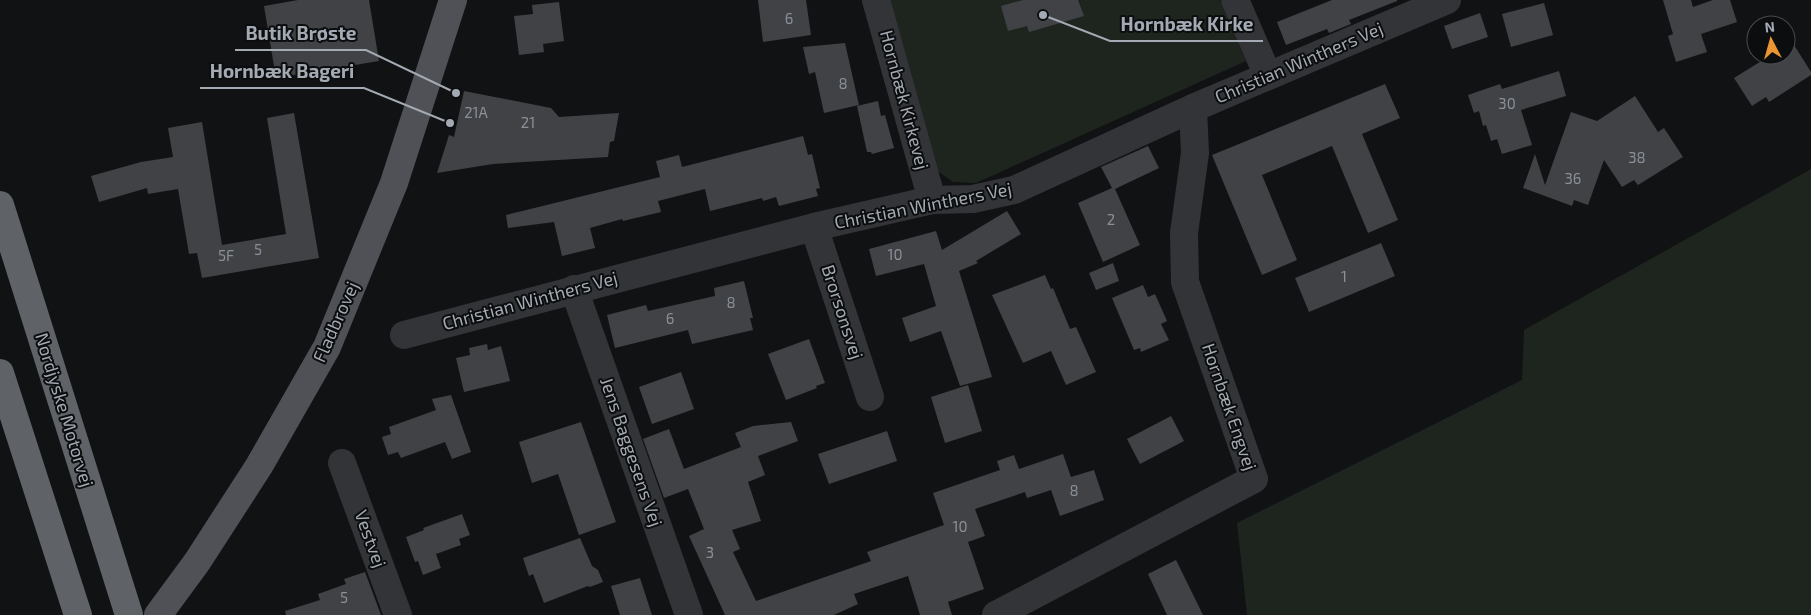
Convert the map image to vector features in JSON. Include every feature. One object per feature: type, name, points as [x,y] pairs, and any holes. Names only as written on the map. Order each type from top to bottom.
[{"type":"highway","name":"Nordjyske Motorvej","points":[[0,205],[128,615]]},
{"type":"highway","points":[[0,373],[78,615]]},
{"type":"main road","name":"Fladbrovej","points":[[158,615],[197,562],[260,466],[327,347],[394,183],[453,0]]},
{"type":"street","name":"Hornbæk Kirkevej","points":[[876,0],[932,200]]},
{"type":"street","points":[[1235,0],[1268,76]]},
{"type":"street","name":"Christian Winthers Vej","points":[[404,335],[814,227],[932,200],[973,199],[1014,190],[1193,108],[1447,0]]},
{"type":"street","name":"Hornbæk Engvej","points":[[996,615],[1254,479],[1186,282],[1184,234],[1195,153],[1193,108]]},
{"type":"street","name":"Brorsonsvej","points":[[814,227],[870,398]]},
{"type":"street","name":"Jens Baggesens Vej","points":[[574,289],[689,615]]},
{"type":"street","name":"Vestvej","points":[[342,463],[398,615]]},
{"type":"shaded area","points":[[890,0],[1220,0],[1246,61],[976,183],[953,182],[936,170]]},
{"type":"shaded area","points":[[1811,169],[1811,615],[1247,615],[1237,523],[1522,380],[1524,330]]},
{"type":"building","points":[[298,0],[369,0],[379,61],[276,78],[264,6]]},
{"type":"building","points":[[758,0],[806,0],[811,35],[763,42]]},
{"type":"building","points":[[1023,0],[1078,0],[1084,16],[1029,32],[1027,26],[1008,31],[1001,6]]},
{"type":"building","points":[[1332,0],[1397,1],[1349,20],[1351,24],[1329,33],[1327,29],[1286,45],[1277,22]]},
{"type":"building","points":[[1663,0],[1691,0],[1693,7],[1713,0],[1730,0],[1737,22],[1701,34],[1707,52],[1676,62],[1668,36],[1673,34]]},
{"type":"building","points":[[559,2],[564,41],[543,44],[544,52],[519,55],[514,16],[533,14],[532,5]]},
{"type":"building","points":[[1544,3],[1553,35],[1511,47],[1502,14]]},
{"type":"building","points":[[1480,13],[1488,37],[1452,49],[1444,26]]},
{"type":"building","points":[[845,43],[859,105],[824,113],[815,72],[809,74],[803,47]]},
{"type":"building","points":[[1796,48],[1811,72],[1811,75],[1769,102],[1766,97],[1752,106],[1734,78],[1755,65],[1796,65]]},
{"type":"building","points":[[1559,71],[1566,96],[1521,110],[1532,145],[1502,154],[1497,139],[1491,141],[1486,125],[1483,126],[1479,111],[1474,113],[1468,95],[1500,84],[1502,89]]},
{"type":"building","points":[[1385,84],[1400,118],[1362,134],[1398,220],[1368,233],[1332,146],[1262,175],[1297,260],[1262,275],[1212,155]]},
{"type":"building","points":[[464,91],[551,108],[559,117],[619,113],[614,141],[610,142],[608,157],[493,164],[437,173],[449,135],[454,137]]},
{"type":"building","points":[[1635,96],[1658,132],[1664,128],[1683,157],[1638,185],[1634,180],[1622,187],[1604,160],[1588,205],[1574,200],[1572,206],[1523,188],[1535,154],[1545,185],[1571,112],[1597,121]]},
{"type":"building","points":[[878,101],[881,116],[885,115],[894,148],[872,154],[867,152],[857,106]]},
{"type":"building","points":[[294,113],[319,258],[202,278],[197,253],[189,254],[178,189],[148,194],[147,188],[99,202],[91,176],[141,162],[173,157],[168,128],[202,122],[222,245],[286,234],[267,118]]},
{"type":"building","points":[[803,136],[808,155],[812,154],[820,188],[816,189],[818,196],[779,206],[776,197],[763,201],[762,198],[710,211],[705,189],[658,201],[661,212],[623,221],[622,219],[590,228],[595,248],[562,256],[554,222],[508,228],[506,215],[660,177],[656,161],[679,155],[682,167]]},
{"type":"building","points":[[1148,146],[1159,168],[1115,189],[1140,245],[1103,262],[1078,203],[1112,188],[1101,167]]},
{"type":"building","points":[[1007,211],[1021,234],[976,261],[978,263],[959,271],[992,377],[960,386],[941,331],[910,342],[902,318],[936,306],[924,264],[876,276],[869,249],[936,231],[942,250]]},
{"type":"building","points":[[1381,243],[1395,276],[1309,312],[1295,278]]},
{"type":"building","points":[[1113,263],[1119,281],[1096,290],[1089,273]]},
{"type":"building","points":[[1045,275],[1051,289],[1053,288],[1070,329],[1076,327],[1096,372],[1066,385],[1051,351],[1023,363],[992,295]]},
{"type":"building","points":[[744,281],[753,318],[750,318],[753,330],[692,344],[688,330],[615,348],[607,315],[646,305],[648,311],[715,296],[714,288]]},
{"type":"building","points":[[1143,285],[1148,297],[1155,294],[1167,321],[1161,324],[1169,340],[1141,352],[1140,348],[1134,350],[1112,298]]},
{"type":"building","points":[[809,339],[825,383],[786,400],[768,354]]},
{"type":"building","points":[[487,344],[488,350],[501,346],[510,381],[464,392],[456,358],[470,355],[469,348]]},
{"type":"building","points":[[681,372],[694,409],[652,424],[639,387]]},
{"type":"building","points":[[968,385],[982,431],[945,443],[931,397]]},
{"type":"building","points":[[451,395],[471,452],[452,459],[445,442],[401,458],[398,452],[388,455],[382,437],[391,434],[389,427],[436,410],[432,399]]},
{"type":"building","points":[[1171,416],[1184,441],[1140,464],[1127,439]]},
{"type":"building","points":[[581,422],[616,522],[579,535],[558,474],[532,483],[519,442]]},
{"type":"building","points":[[791,422],[798,441],[758,456],[765,475],[748,482],[761,521],[732,530],[740,549],[733,552],[756,601],[871,561],[867,552],[944,525],[933,493],[1000,470],[997,461],[1014,455],[1019,469],[1063,454],[1071,477],[1094,470],[1104,500],[1060,516],[1051,490],[1027,498],[1025,492],[975,509],[985,536],[968,542],[984,589],[948,602],[952,615],[920,615],[908,576],[854,594],[858,604],[834,615],[725,615],[689,536],[704,529],[688,489],[664,498],[643,439],[669,429],[684,469],[741,447],[735,433],[753,426]]},
{"type":"building","points":[[887,431],[897,461],[829,484],[818,454]]},
{"type":"building","points":[[462,514],[470,535],[459,539],[461,545],[436,554],[441,568],[423,575],[418,561],[415,562],[406,537],[424,530],[423,528]]},
{"type":"building","points":[[580,538],[592,566],[598,570],[603,582],[544,603],[533,574],[529,576],[523,558]]},
{"type":"building","points":[[1176,560],[1203,615],[1167,615],[1148,574]]},
{"type":"building","points":[[365,572],[381,615],[286,615],[285,611],[320,600],[318,594],[346,584],[344,579]]},
{"type":"building","points":[[640,578],[652,615],[620,615],[611,586]]},
{"type":"place","name":"Hornbæk Kirke","points":[[1043,15]]},
{"type":"place","name":"Butik Brøste","points":[[456,93]]},
{"type":"place","name":"Hornbæk Bageri","points":[[450,123]]}]
